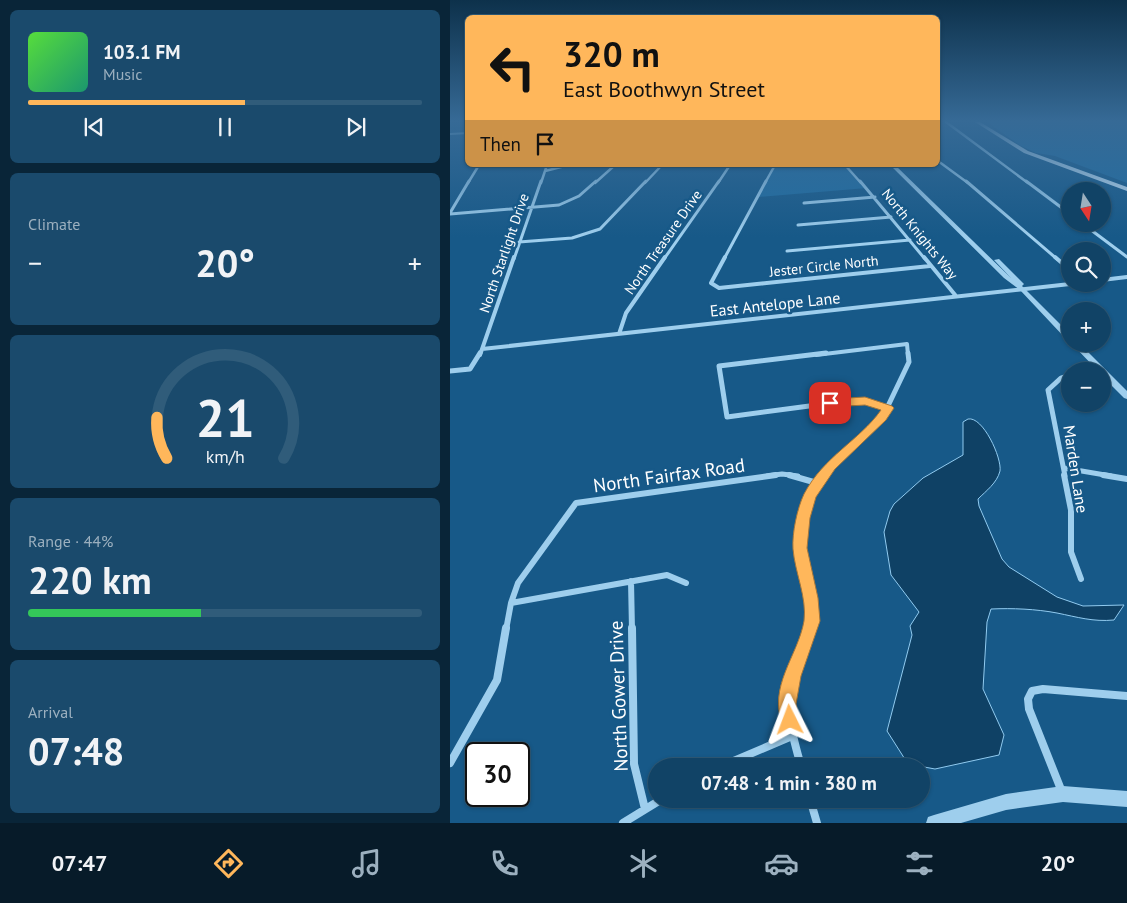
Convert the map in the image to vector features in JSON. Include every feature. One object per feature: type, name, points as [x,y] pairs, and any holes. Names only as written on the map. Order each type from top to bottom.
[{"type":"main road","points":[[1049,160],[1127,189]]},
{"type":"street","points":[[998,160],[1061,207]]},
{"type":"street","points":[[940,162],[961,177],[1061,262]]},
{"type":"street","points":[[450,213],[478,167]]},
{"type":"street","name":"North Starlight Drive","points":[[450,371],[470,369],[478,360],[518,242],[546,167]]},
{"type":"street","points":[[545,170],[559,167]]},
{"type":"street","points":[[450,213],[559,205],[579,196],[613,167]]},
{"type":"street","points":[[518,242],[572,238],[600,230],[660,167]]},
{"type":"street","name":"North Treasure Drive","points":[[619,334],[625,314],[729,167]]},
{"type":"street","name":"Jester Circle North","points":[[774,167],[711,284],[719,288],[930,266]]},
{"type":"street","name":"North Knights Way","points":[[847,167],[875,197],[956,296]]},
{"type":"street","points":[[897,167],[946,212],[1006,278],[1022,289],[1061,329]]},
{"type":"street","points":[[804,203],[875,197]]},
{"type":"street","points":[[798,225],[891,217]]},
{"type":"street","points":[[1094,232],[1127,257]]},
{"type":"street","points":[[787,251],[910,240]]},
{"type":"street","points":[[1111,279],[1127,277]]},
{"type":"street","name":"East Antelope Lane","points":[[482,349],[1061,285]]},
{"type":"street","points":[[799,758],[792,736],[787,704],[792,676],[812,621],[810,598],[800,548],[803,518],[810,495],[830,465],[882,417],[888,408],[909,362],[907,344],[718,366],[727,417],[848,400],[865,401],[888,408]]},
{"type":"street","points":[[1084,352],[1094,362]]},
{"type":"street","name":"Marden Lane","points":[[1061,378],[1048,390],[1071,510],[1071,552],[1081,579]]},
{"type":"street","points":[[1111,379],[1127,396]]},
{"type":"street","points":[[1064,468],[1127,478]]},
{"type":"street","name":"North Fairfax Road","points":[[450,763],[497,680],[511,603],[518,583],[576,503],[782,474],[798,476],[817,483]]},
{"type":"street","points":[[511,603],[667,575],[686,583]]},
{"type":"street","name":"North Gower Drive","points":[[631,581],[634,764],[645,809]]},
{"type":"street","points":[[1063,794],[1029,709],[1028,699],[1032,691],[1043,689],[1127,696]]},
{"type":"street","points":[[741,758],[792,736]]},
{"type":"street","points":[[934,823],[1006,802],[1063,794],[1127,799]]},
{"type":"street","points":[[623,823],[648,807]]},
{"type":"street","points":[[813,808],[817,823]]},
{"type":"shaded area","points":[[1067,160],[1127,160],[1127,183]]},
{"type":"shaded area","points":[[774,167],[845,167],[867,188],[758,197]]},
{"type":"shaded area","points":[[968,419],[980,424],[995,448],[998,457],[1000,465],[999,475],[978,499],[979,506],[1002,559],[1009,567],[1057,597],[1083,606],[1124,605],[1114,620],[1085,619],[1032,610],[991,609],[987,622],[983,689],[1004,735],[999,755],[935,769],[930,768],[930,758],[904,758],[887,731],[912,635],[910,626],[919,612],[891,575],[884,532],[894,504],[923,478],[963,455],[963,422]]},
{"type":"route","points":[[790,720],[787,704],[792,676],[812,621],[810,598],[800,548],[803,518],[810,495],[830,465],[882,417],[888,408],[865,401],[848,400],[830,403]]}]
